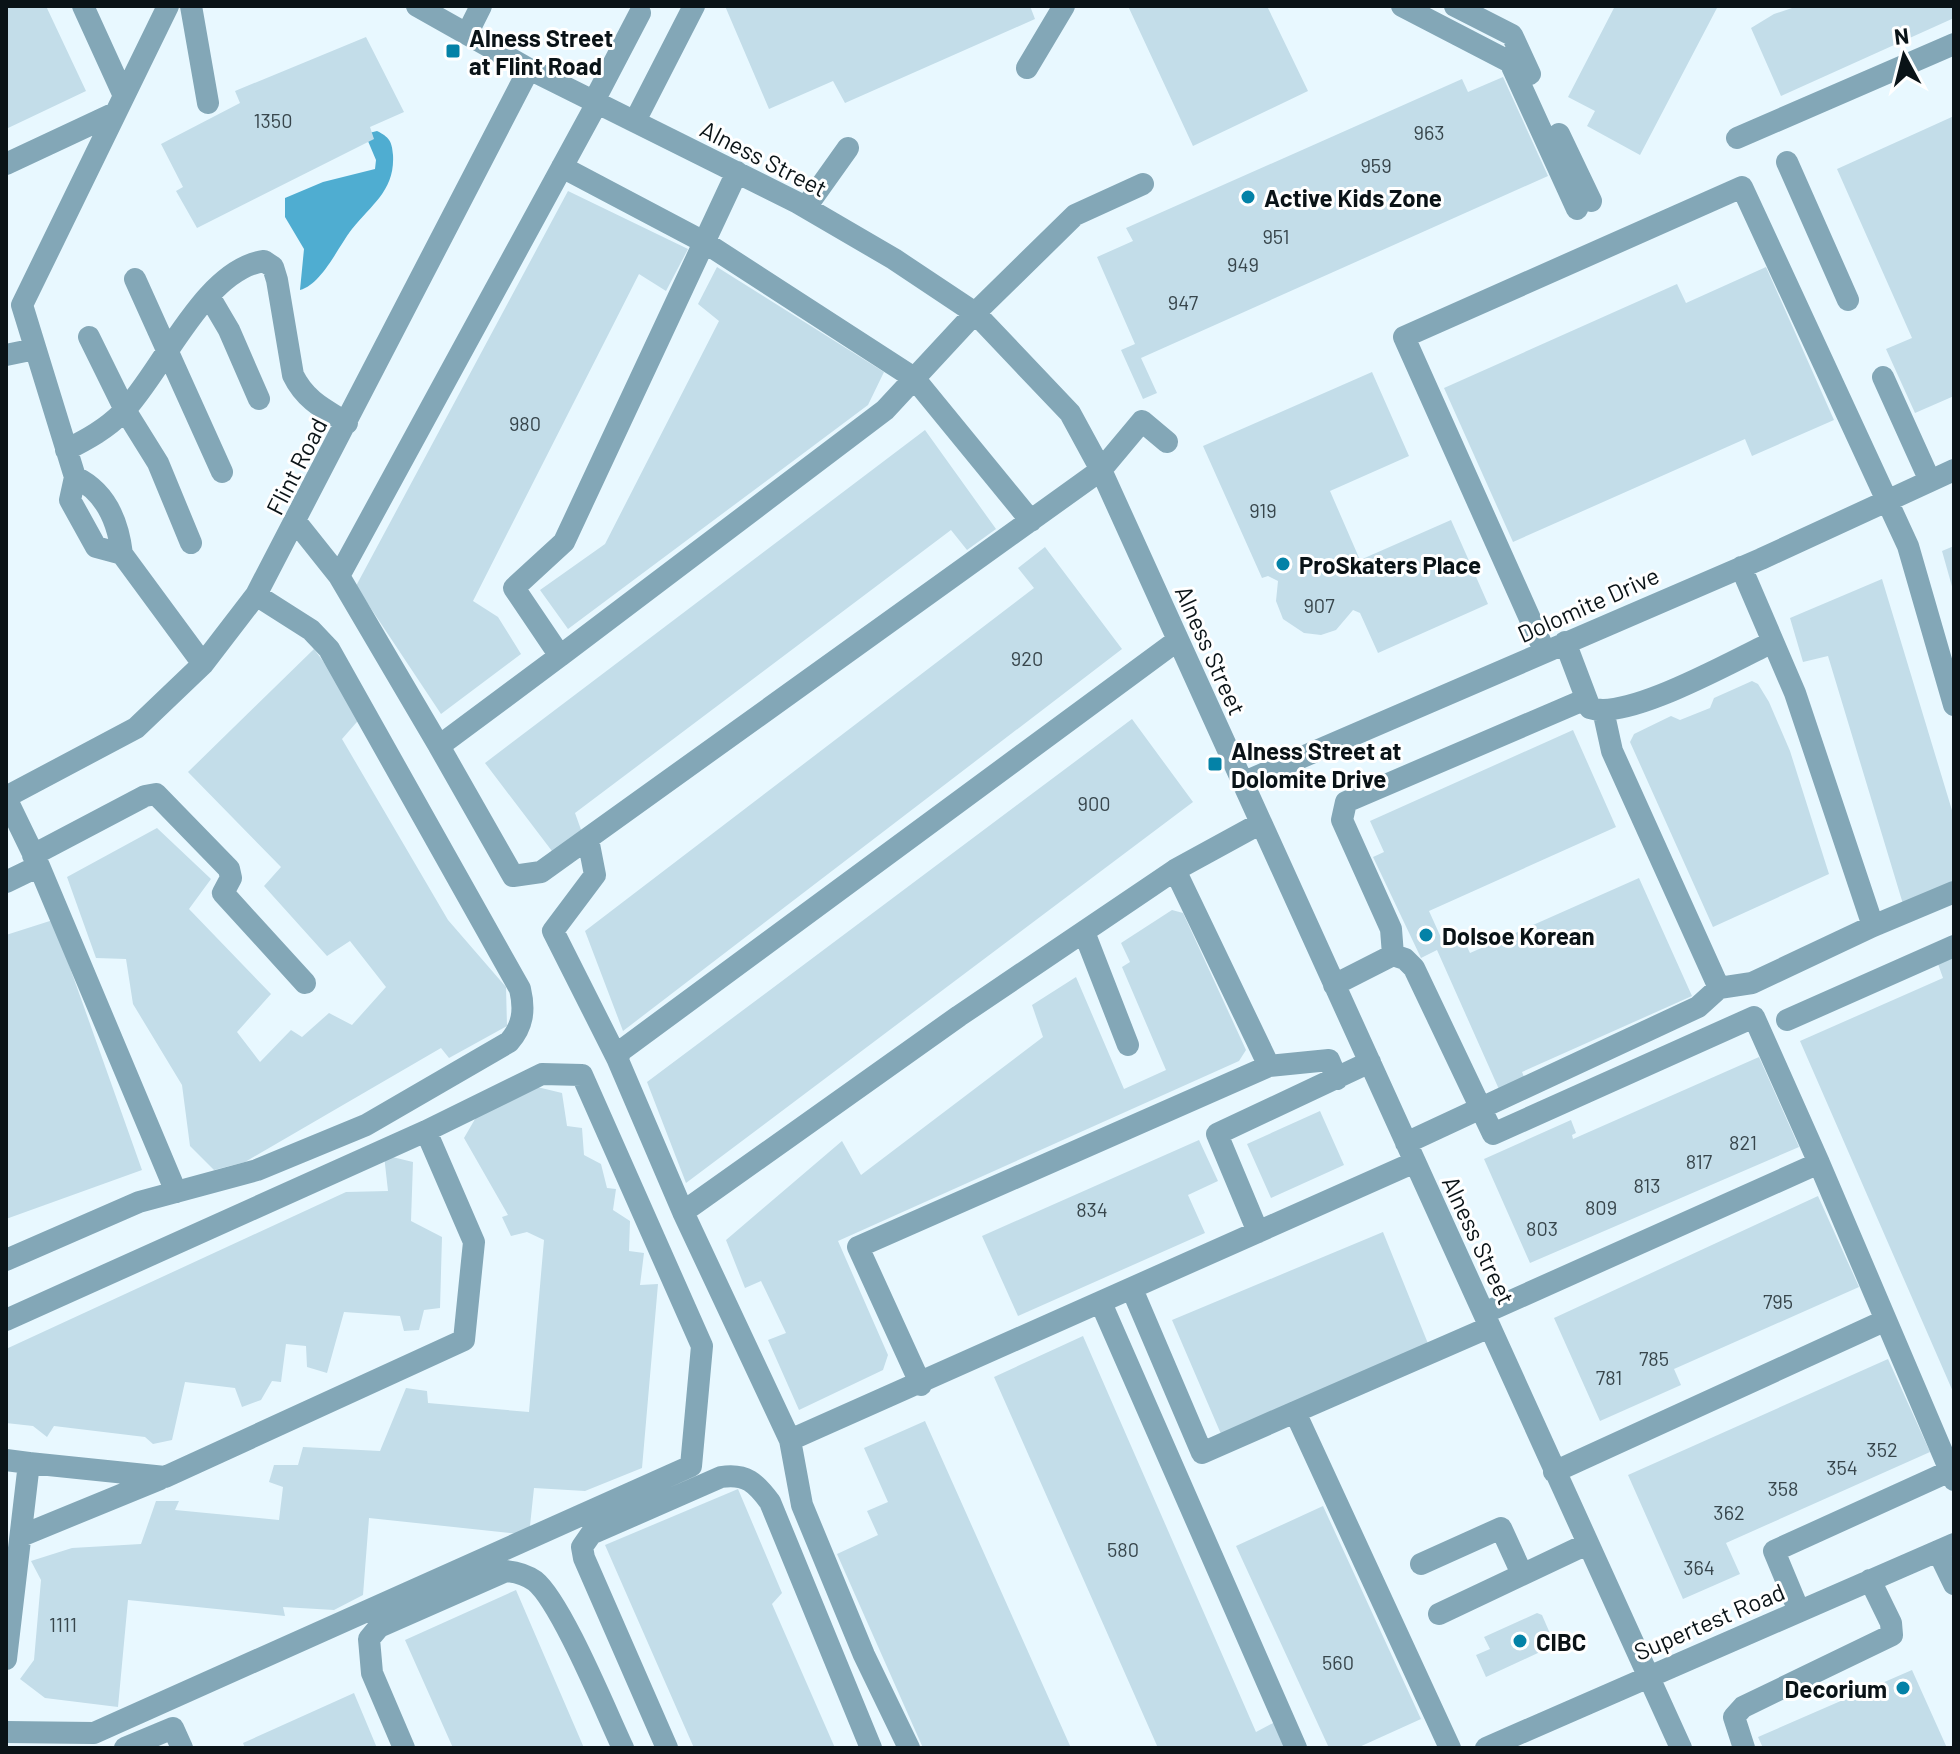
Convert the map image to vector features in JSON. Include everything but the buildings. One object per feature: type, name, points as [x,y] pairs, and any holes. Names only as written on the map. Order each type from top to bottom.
[{"type":"street","points":[[83,6],[120,104]]},
{"type":"street","points":[[168,6],[120,104],[14,299],[35,349],[75,477],[96,487],[120,533],[122,554],[203,664]]},
{"type":"street","points":[[191,6],[208,103]]},
{"type":"street","points":[[467,34],[481,6]]},
{"type":"street","points":[[635,121],[694,6]]},
{"type":"street","points":[[1027,68],[1064,6]]},
{"type":"street","points":[[1402,6],[1510,62],[1584,205],[1512,35],[1455,6]]},
{"type":"street","name":"Alness Street","points":[[427,8],[529,69],[806,207],[894,259],[975,313],[1070,413],[1101,470],[1681,1748]]},
{"type":"street","points":[[339,576],[562,167],[640,13]]},
{"type":"street","points":[[1737,138],[1954,44]]},
{"type":"street","name":"Flint Road","points":[[6,798],[136,728],[203,664],[256,595],[529,69]]},
{"type":"street","points":[[6,164],[120,104]]},
{"type":"street","points":[[806,207],[848,148]]},
{"type":"street","points":[[1787,162],[1848,300]]},
{"type":"street","points":[[562,167],[704,242],[914,378],[1031,521]]},
{"type":"street","points":[[560,656],[514,588],[564,542],[737,172]]},
{"type":"street","points":[[439,746],[885,410],[975,313],[1075,215],[1143,184]]},
{"type":"street","points":[[1719,988],[1612,751],[1595,704],[1555,646],[1404,337],[1742,187],[1908,546],[1954,705]]},
{"type":"street","points":[[66,450],[101,432],[125,410],[209,296],[253,263],[264,261],[273,267],[293,375],[312,402],[347,423]]},
{"type":"street","points":[[135,279],[222,472]]},
{"type":"street","points":[[209,296],[229,330],[259,399]]},
{"type":"street","points":[[89,337],[125,410],[158,463],[191,543]]},
{"type":"street","points":[[6,355],[35,349]]},
{"type":"street","points":[[1883,377],[1930,481]]},
{"type":"street","points":[[296,522],[339,576],[513,876],[541,872],[1031,521],[1101,470],[1142,421],[1167,442]]},
{"type":"street","name":"Dolomite Drive","points":[[1242,783],[1741,567],[1954,470]]},
{"type":"street","points":[[1741,567],[1795,693],[1873,926]]},
{"type":"street","points":[[6,1260],[139,1202],[257,1170],[366,1125],[509,1042],[519,1030],[522,1018],[520,989],[329,649],[311,630],[256,595]]},
{"type":"street","points":[[617,1058],[622,1050],[1178,640]]},
{"type":"street","points":[[1393,955],[1391,929],[1342,820],[1346,802],[1595,704],[1636,706],[1773,642]]},
{"type":"street","points":[[6,882],[36,860],[145,796],[156,794],[229,869],[231,878],[223,893],[305,983]]},
{"type":"street","points":[[6,798],[36,860],[176,1192]]},
{"type":"street","points":[[683,1212],[1175,870],[1261,823]]},
{"type":"street","points":[[588,839],[595,875],[553,931],[617,1058],[683,1212],[790,1440],[802,1505],[864,1655],[909,1748]]},
{"type":"street","points":[[1175,870],[1269,1066]]},
{"type":"street","points":[[790,1440],[921,1385],[1258,1232],[1410,1152],[1480,1108],[1698,1007],[1719,988],[1752,983],[1954,892]]},
{"type":"street","points":[[1084,932],[1128,1045]]},
{"type":"street","points":[[1787,1020],[1954,946]]},
{"type":"street","points":[[1334,985],[1393,955],[1405,959],[1414,968],[1493,1134],[1754,1017],[1952,1476],[1774,1551],[1799,1611]]},
{"type":"street","points":[[921,1385],[858,1247],[1269,1066],[1329,1060],[1337,1079]]},
{"type":"street","points":[[1258,1232],[1217,1134],[1370,1062]]},
{"type":"street","points":[[6,1320],[426,1131],[542,1074],[582,1075],[702,1346],[691,1466],[94,1733],[6,1732]]},
{"type":"street","points":[[21,1536],[165,1477],[464,1340],[474,1242],[426,1131]]},
{"type":"street","points":[[1132,1289],[1202,1453],[1295,1412],[1819,1163]]},
{"type":"street","points":[[1101,1303],[1296,1748]]},
{"type":"street","points":[[1554,1472],[1884,1321]]},
{"type":"street","points":[[1295,1412],[1450,1748]]},
{"type":"street","points":[[6,1460],[165,1477]]},
{"type":"street","points":[[6,1659],[29,1463]]},
{"type":"street","points":[[667,1748],[584,1558],[582,1547],[591,1534],[721,1477],[734,1475],[746,1477],[759,1486],[770,1502],[871,1748]]},
{"type":"street","points":[[1421,1564],[1501,1528],[1522,1574]]},
{"type":"street","points":[[1439,1614],[1587,1544]]},
{"type":"street","points":[[1946,1548],[1954,1584]]},
{"type":"street","name":"Supertest Road","points":[[1486,1748],[1946,1548]]},
{"type":"street","points":[[404,1748],[372,1673],[369,1639],[379,1627],[506,1571],[520,1572],[537,1583],[557,1611],[623,1748]]},
{"type":"street","points":[[1744,1748],[1734,1717],[1743,1707],[1892,1635],[1891,1623],[1870,1580]]},
{"type":"street","points":[[125,1748],[173,1728],[182,1748]]},
{"type":"water","points":[[377,131],[389,140],[393,150],[393,167],[386,187],[322,273],[300,290],[304,249],[285,217],[285,198],[323,182],[375,169],[376,160],[365,134]]},
{"type":"place","name":"Alness Street at Flint Road","points":[[453,51]]},
{"type":"place","name":"Active Kids Zone","points":[[1248,197]]},
{"type":"place","name":"ProSkaters Place","points":[[1283,564]]},
{"type":"place","name":"Alness Street at Dolomite Drive","points":[[1215,764]]},
{"type":"place","name":"Dolsoe Korean","points":[[1426,935]]},
{"type":"place","name":"CIBC","points":[[1520,1641]]},
{"type":"place","name":"Decorium","points":[[1903,1688]]}]
